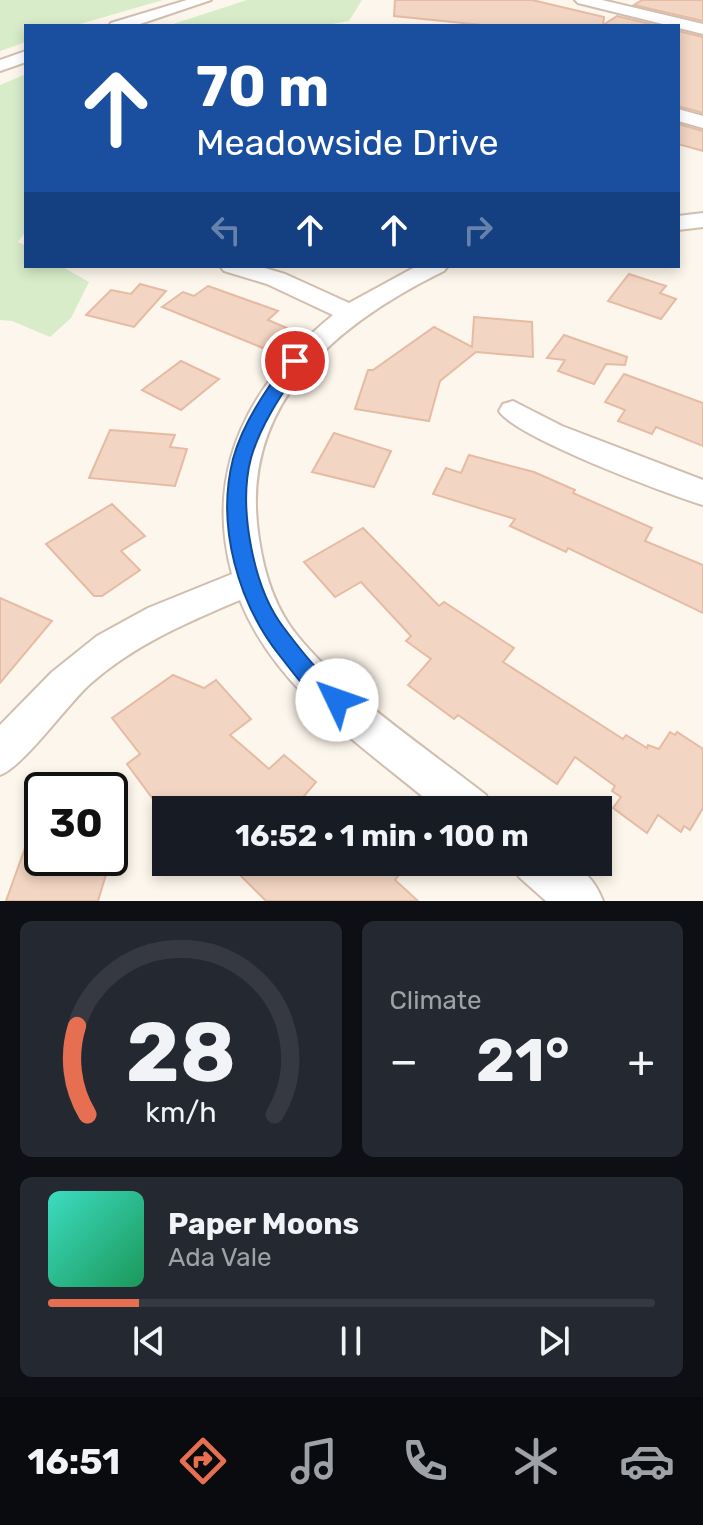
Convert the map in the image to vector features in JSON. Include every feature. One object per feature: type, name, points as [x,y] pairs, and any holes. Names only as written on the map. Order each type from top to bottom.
[{"type":"street","points":[[124,24],[203,0]]},
{"type":"street","points":[[583,0],[703,29]]},
{"type":"street","points":[[0,66],[24,57]]},
{"type":"street","points":[[680,116],[703,122]]},
{"type":"street","points":[[680,223],[703,220]]},
{"type":"street","points":[[239,268],[276,279],[350,313]]},
{"type":"street","points":[[432,268],[386,290],[350,313],[295,361],[273,391],[247,445],[237,501],[238,534],[250,581],[273,631],[315,682],[454,796]]},
{"type":"street","points":[[513,411],[552,433],[703,493]]},
{"type":"street","points":[[0,756],[47,701],[110,646],[171,615],[250,581]]},
{"type":"street","points":[[551,876],[581,901]]},
{"type":"green space","points":[[0,0],[163,0],[80,24],[24,24],[24,43],[0,51]]},
{"type":"green space","points":[[247,0],[362,0],[349,21],[332,24],[173,24]]},
{"type":"green space","points":[[24,75],[24,234],[18,242],[24,245],[24,268],[64,268],[89,282],[71,318],[50,337],[12,321],[0,320],[0,85]]},
{"type":"building","points":[[395,0],[532,0],[604,17],[603,24],[472,24],[394,16]]},
{"type":"building","points":[[642,0],[703,0],[703,21],[634,5]]},
{"type":"building","points":[[617,16],[650,24],[605,24]]},
{"type":"building","points":[[680,31],[703,37],[703,113],[680,107]]},
{"type":"building","points":[[680,125],[703,131],[703,151],[680,145]]},
{"type":"building","points":[[629,274],[666,286],[660,293],[676,299],[661,319],[608,301]]},
{"type":"building","points":[[140,284],[166,291],[134,327],[86,315],[111,290],[131,294]]},
{"type":"building","points":[[208,286],[278,311],[268,320],[287,328],[263,348],[162,307],[183,292],[194,296]]},
{"type":"building","points":[[474,317],[532,322],[533,357],[476,352],[440,381],[429,421],[355,409],[368,370],[373,370],[434,327],[472,347]]},
{"type":"building","points":[[564,335],[627,357],[625,365],[606,364],[594,384],[558,371],[565,360],[547,358]]},
{"type":"building","points":[[181,361],[219,379],[181,410],[142,390]]},
{"type":"building","points":[[624,374],[703,403],[703,446],[656,427],[652,434],[618,421],[625,410],[605,402]]},
{"type":"building","points":[[110,430],[175,435],[170,447],[187,449],[175,486],[89,478]]},
{"type":"building","points":[[334,433],[391,451],[374,487],[312,472]]},
{"type":"building","points":[[469,455],[534,472],[652,528],[645,541],[703,565],[703,613],[568,548],[566,552],[510,526],[515,519],[433,494],[446,468],[461,473]]},
{"type":"building","points":[[112,504],[145,536],[121,551],[140,570],[102,596],[94,596],[46,544]]},
{"type":"building","points":[[363,528],[439,606],[444,602],[514,648],[503,662],[623,739],[626,735],[647,748],[648,745],[659,749],[670,732],[675,735],[677,732],[703,749],[703,808],[690,830],[684,826],[681,832],[658,815],[647,833],[613,808],[621,797],[612,791],[615,786],[575,757],[557,784],[458,715],[454,719],[408,685],[431,659],[406,641],[411,636],[361,582],[335,597],[304,562]]},
{"type":"building","points":[[0,598],[52,621],[0,683]]},
{"type":"building","points":[[173,675],[204,688],[216,680],[251,719],[230,735],[269,769],[284,755],[316,782],[304,796],[152,798],[127,764],[140,754],[112,718]]},
{"type":"building","points":[[24,851],[24,876],[106,876],[98,901],[6,901]]},
{"type":"building","points":[[241,876],[398,876],[395,880],[418,901],[266,901]]},
{"type":"route","points":[[295,361],[273,391],[242,458],[237,501],[238,534],[250,581],[273,631],[315,682],[337,700]]}]
